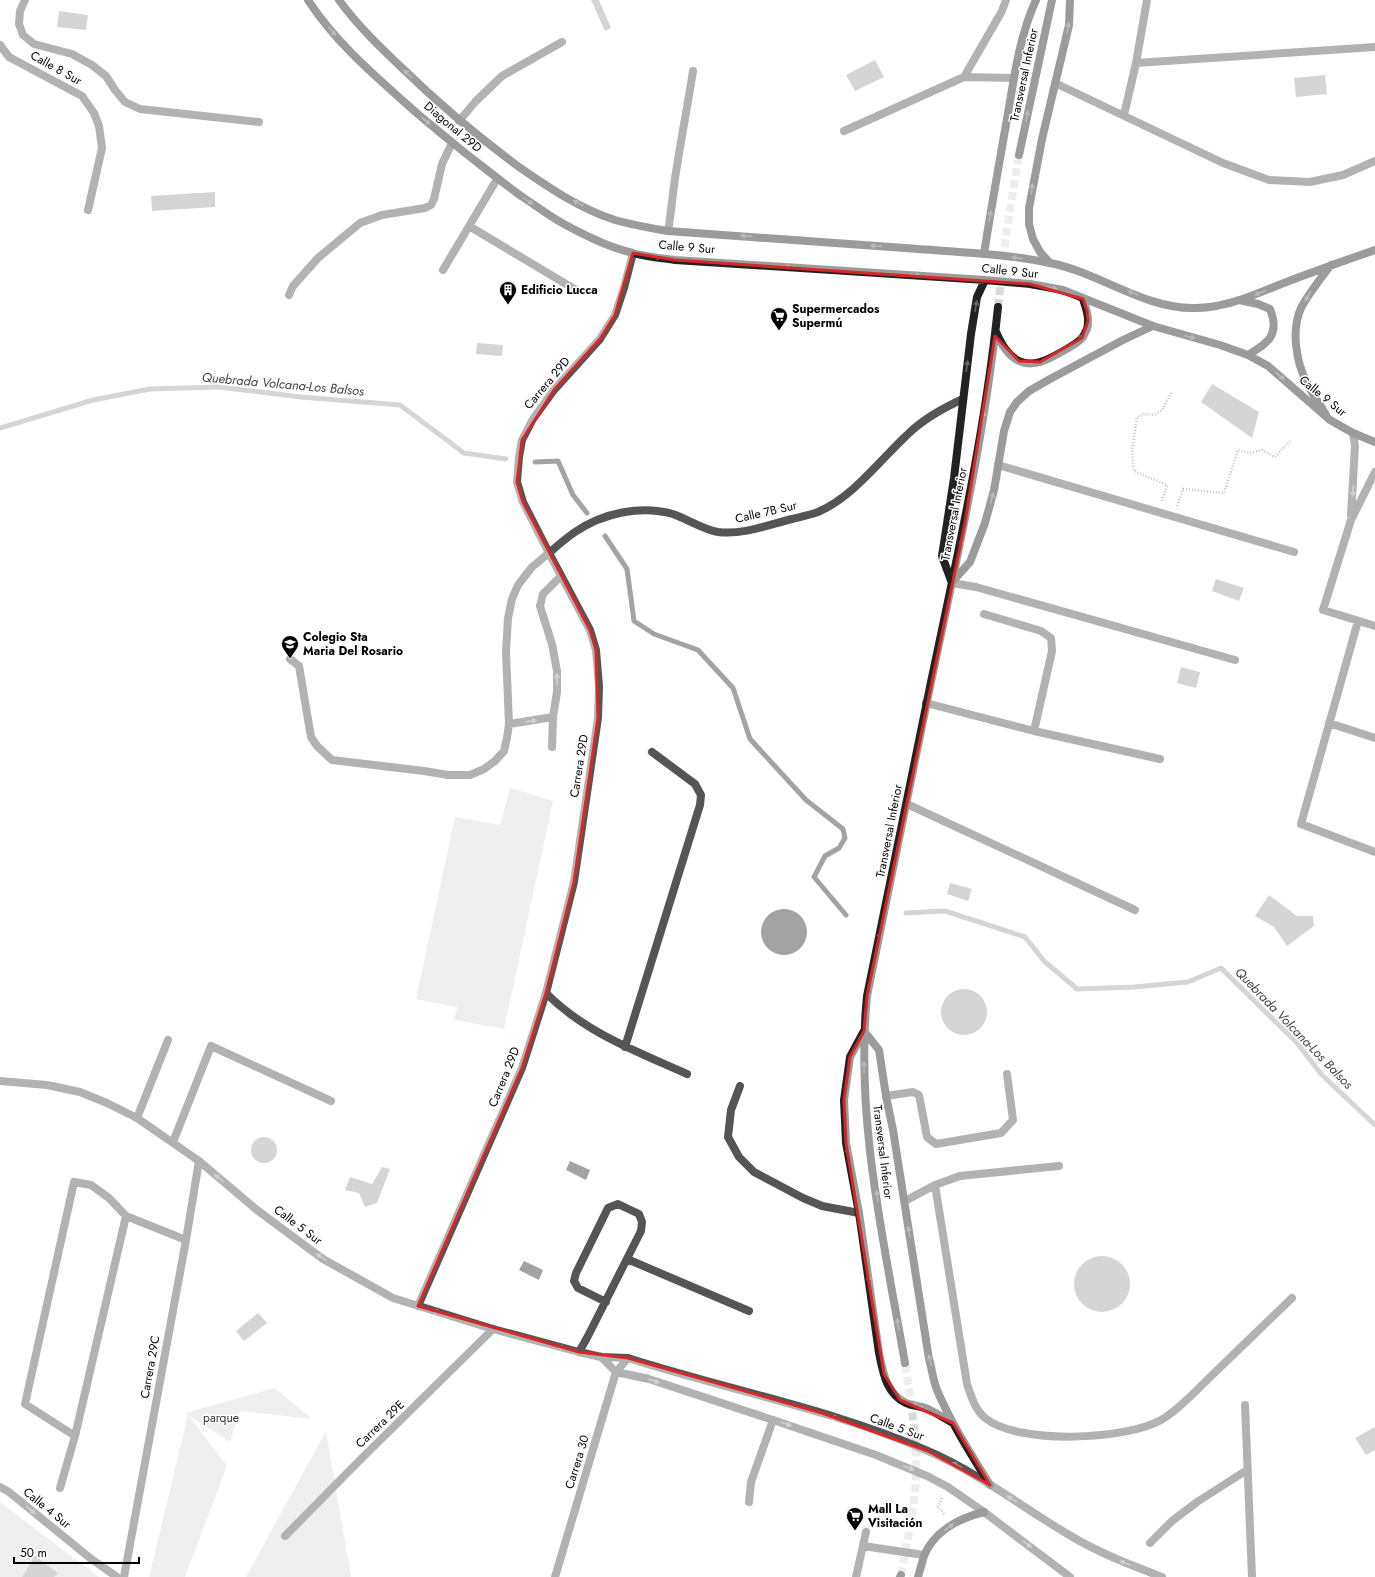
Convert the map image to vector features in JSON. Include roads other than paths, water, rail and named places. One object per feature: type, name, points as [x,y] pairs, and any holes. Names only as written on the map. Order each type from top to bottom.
[{"type":"main road","name":"Diagonal 29D","points":[[308,0],[340,42],[389,88],[452,143],[497,179],[564,224],[605,243]]},
{"type":"main road","name":"Diagonal 29D","points":[[339,0],[378,45],[459,121],[490,146],[556,191],[614,219]]},
{"type":"main road","points":[[984,254],[1023,34],[1036,0]]},
{"type":"main road","name":"Transversal Inferior","points":[[1019,155],[1052,0]]},
{"type":"main road","points":[[1050,263],[1040,252],[1033,239],[1029,224],[1029,208],[1042,139],[1069,25],[1070,0]]},
{"type":"main road","name":"Calle 9 Sur","points":[[614,219],[638,226],[668,231],[984,254],[1050,263],[1093,276],[1138,296],[1169,306],[1192,308],[1211,307],[1239,300],[1375,250]]},
{"type":"main road","name":"Calle 9 Sur","points":[[605,243],[633,253],[675,260],[985,280],[1030,284],[1063,290],[1153,326],[1220,345],[1248,355],[1268,366],[1330,420],[1353,433],[1375,442]]},
{"type":"main road","points":[[1330,420],[1306,382],[1299,361],[1296,344],[1296,326],[1301,310],[1312,290],[1331,265]]},
{"type":"main road","points":[[985,280],[977,297],[954,478],[942,556],[952,583],[970,562],[985,523],[994,490],[1004,430],[1010,412],[1017,402],[1029,391],[1123,340],[1153,326]]},
{"type":"main road","points":[[996,332],[1010,355],[1019,361],[1029,364],[1040,362],[1075,344],[1082,338],[1088,321],[1087,311],[1083,299]]},
{"type":"main road","points":[[1239,300],[1258,304],[1270,309],[1274,319],[1274,331],[1270,340],[1261,348],[1248,355]]},
{"type":"main road","name":"Transversal Inferior","points":[[905,1363],[878,1203],[865,1106],[864,1031],[867,996],[907,804],[926,703],[967,515],[982,428],[996,332],[998,307]]},
{"type":"main road","points":[[952,1423],[927,1409],[907,1404],[893,1394],[888,1386],[879,1353],[859,1213],[846,1143],[844,1100],[850,1057],[864,1031],[879,1050],[886,1096],[894,1130],[929,1360],[937,1388],[952,1423],[990,1485]]},
{"type":"main road","points":[[918,1577],[924,1555],[936,1537],[957,1521],[984,1512]]},
{"type":"street","points":[[25,0],[20,11],[19,24],[24,36],[34,44],[72,54],[92,64],[106,76],[125,102],[140,109],[259,122]]},
{"type":"street","points":[[964,77],[1002,10],[1006,0]]},
{"type":"street","points":[[1124,116],[1136,63],[1147,0]]},
{"type":"street","points":[[459,121],[476,101],[502,76],[562,42]]},
{"type":"street","name":"Calle 8 Sur","points":[[0,46],[9,57],[82,96],[94,113],[99,126],[102,148],[88,210]]},
{"type":"street","points":[[1136,63],[1375,47]]},
{"type":"street","points":[[668,231],[672,213],[676,167],[693,71]]},
{"type":"street","points":[[844,131],[964,77],[1014,78]]},
{"type":"street","points":[[1055,83],[1224,163],[1269,180],[1310,182],[1343,175],[1375,160]]},
{"type":"street","points":[[289,295],[293,286],[318,258],[360,223],[382,215],[425,208],[431,205],[434,199],[442,164],[452,143]]},
{"type":"street","points":[[443,270],[497,179]]},
{"type":"street","points":[[469,226],[576,290]]},
{"type":"street","name":"Carrera 29D","points":[[418,1306],[522,1068],[546,993],[574,882],[598,718],[599,686],[596,650],[590,630],[523,502],[517,482],[522,440],[533,419],[554,390],[600,339],[615,315],[633,253]]},
{"type":"street","name":"Calle 7B Sur","points":[[290,659],[300,666],[310,737],[332,760],[424,770],[448,775],[470,775],[484,769],[495,761],[504,750],[508,738],[509,724],[506,652],[508,618],[512,599],[518,585],[532,567],[575,532],[599,520],[623,512],[646,510],[665,512],[684,518],[716,532],[732,533],[818,512],[840,499],[862,480],[908,434],[941,409],[963,399]]},
{"type":"street","points":[[1351,520],[1355,451],[1353,433]]},
{"type":"street","points":[[998,465],[1294,552]]},
{"type":"street","points":[[1375,472],[1351,520],[1323,610],[1375,626]]},
{"type":"street","points":[[552,747],[553,717],[557,692],[557,671],[552,644],[540,606],[543,594],[561,576]]},
{"type":"street","points":[[952,583],[976,587],[1235,660]]},
{"type":"street","points":[[984,614],[1042,632],[1052,638],[1052,651],[1034,731]]},
{"type":"street","points":[[1358,621],[1301,824],[1375,852]]},
{"type":"street","points":[[926,703],[1034,731],[1160,759]]},
{"type":"street","points":[[509,724],[553,717]]},
{"type":"street","points":[[1329,723],[1375,738]]},
{"type":"street","points":[[625,1047],[700,805],[701,794],[695,784],[652,752]]},
{"type":"street","points":[[907,804],[1135,910]]},
{"type":"street","points":[[546,993],[560,1007],[583,1023],[625,1047],[687,1074]]},
{"type":"street","points":[[137,1118],[168,1040]]},
{"type":"street","points":[[173,1142],[211,1046],[331,1101]]},
{"type":"street","points":[[886,1096],[913,1092],[919,1095],[927,1137],[936,1144],[1001,1133],[1013,1120],[1007,1074]]},
{"type":"street","name":"Calle 5 Sur","points":[[0,1082],[47,1085],[80,1092],[137,1118],[173,1142],[257,1210],[323,1259],[393,1298],[493,1329],[579,1352],[601,1357],[628,1358],[814,1411],[882,1433],[928,1451],[958,1465],[1072,1537],[1109,1556],[1162,1577]]},
{"type":"street","points":[[740,1086],[731,1110],[728,1137],[739,1157],[754,1172],[803,1198],[822,1206],[859,1213]]},
{"type":"street","name":"Carrera 29C","points":[[124,1577],[199,1162]]},
{"type":"street","points":[[905,1201],[935,1185],[960,1176],[1059,1166]]},
{"type":"street","points":[[75,1436],[26,1404],[74,1182],[91,1185],[109,1198],[126,1216],[186,1240]]},
{"type":"street","points":[[935,1185],[967,1384],[975,1406],[985,1418],[999,1427],[1019,1433],[1094,1436],[1133,1431],[1162,1420],[1187,1399],[1292,1298]]},
{"type":"street","points":[[579,1352],[606,1302],[641,1231],[642,1222],[639,1214],[618,1204],[608,1208],[574,1281],[578,1288],[606,1302]]},
{"type":"street","points":[[60,1488],[75,1436],[126,1216]]},
{"type":"street","points":[[627,1259],[749,1311]]},
{"type":"street","name":"Carrera 29E","points":[[285,1536],[493,1329]]},
{"type":"street","points":[[601,1357],[616,1372],[649,1379],[773,1420],[876,1455],[927,1476],[948,1487],[984,1512],[1070,1577]]},
{"type":"street","name":"Carrera 30","points":[[555,1577],[616,1372],[628,1358]]},
{"type":"street","points":[[1244,1405],[1252,1577]]},
{"type":"street","points":[[748,1502],[751,1482],[773,1420]]},
{"type":"street","points":[[1150,1543],[1172,1521],[1197,1502],[1247,1470]]},
{"type":"street","name":"Calle 4 Sur","points":[[0,1487],[9,1492],[90,1558],[117,1577]]},
{"type":"street","points":[[856,1577],[866,1532]]},
{"type":"street","points":[[863,1546],[924,1555]]},
{"type":"waterway","name":"Quebrada Volcana-Los Balsos","points":[[0,428],[93,400],[150,389],[218,387],[301,397],[400,405],[464,453],[506,459]]},
{"type":"waterway","name":"Quebrada Volcana-Los Balsos","points":[[535,462],[558,461],[573,495],[587,513]]},
{"type":"waterway","name":"Quebrada Volcana-Los Balsos","points":[[605,536],[627,569],[634,621],[654,634],[698,650],[733,688],[750,739],[806,800],[843,829],[845,838],[839,848],[825,856],[814,877],[846,915]]},
{"type":"waterway","name":"Quebrada Volcana-Los Balsos","points":[[906,913],[945,911],[1025,937],[1044,961],[1077,989],[1134,987],[1188,982],[1221,968],[1297,1043],[1322,1075],[1375,1125]]},
{"type":"tunnel","points":[[998,307],[1006,235],[1019,155]]},
{"type":"tunnel","points":[[901,1575],[912,1515],[916,1469],[912,1408],[905,1363]]},
{"type":"place","name":"Edificio Lucca","points":[[508,305]]},
{"type":"place","name":"Supermercados Supermú","points":[[779,331]]},
{"type":"place","name":"Colegio Sta Maria Del Rosario","points":[[290,659]]},
{"type":"place","name":"Mall La Visitación","points":[[855,1531]]},
{"type":"park label","name":"parque","points":[[221,1418]]}]
